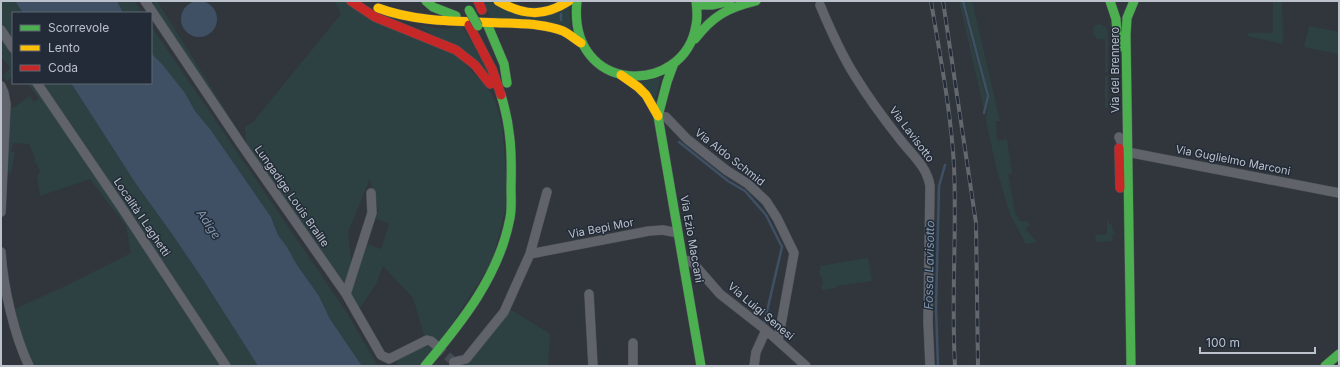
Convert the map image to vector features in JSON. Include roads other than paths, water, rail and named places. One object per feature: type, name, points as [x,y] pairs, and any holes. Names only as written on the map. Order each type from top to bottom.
[{"type":"main road","points":[[350,1],[382,21],[456,50],[474,63],[488,81],[499,103],[513,163]]},
{"type":"main road","points":[[363,1],[391,13],[422,19],[473,24],[529,24],[554,28],[565,32],[581,43]]},
{"type":"main road","points":[[425,366],[472,308],[487,283],[499,256],[510,217],[513,163],[510,125],[502,96],[473,24],[443,12],[433,7],[426,1]]},
{"type":"main road","points":[[463,6],[508,86],[504,64],[478,1]]},
{"type":"main road","points":[[498,1],[518,12],[536,14],[555,10],[569,1]]},
{"type":"main road","points":[[577,1],[575,20],[581,43]]},
{"type":"main road","points":[[688,48],[696,28],[696,3],[712,4],[730,1]]},
{"type":"main road","points":[[621,75],[635,76],[657,73],[665,69],[688,48],[706,25],[717,14],[730,7],[756,1]]},
{"type":"main road","name":"Via del Brennero","points":[[1110,1],[1116,19],[1123,139]]},
{"type":"main road","name":"Via del Brennero","points":[[1130,245],[1120,191],[1127,18],[1134,1]]},
{"type":"main road","name":"Via Ezio Maccani","points":[[581,43],[593,59],[621,75],[638,87],[646,95],[658,116]]},
{"type":"main road","name":"Via Ezio Maccani","points":[[674,62],[668,74],[662,94],[658,116],[701,366]]},
{"type":"main road","name":"Via del Brennero","points":[[1128,152],[1131,366]]},
{"type":"main road","points":[[459,338],[485,301],[507,257],[518,217],[520,202]]},
{"type":"main road","points":[[436,366],[450,350]]},
{"type":"main road","points":[[1325,366],[1339,354]]},
{"type":"street","name":"Lungadige Louis Braille","points":[[145,1],[241,144],[346,294],[381,355],[389,358],[425,340],[431,341],[437,346]]},
{"type":"street","name":"Via Lavisotto","points":[[820,5],[835,39],[855,76],[898,138],[924,168],[928,176],[930,186],[928,322],[930,366]]},
{"type":"street","points":[[1,30],[12,46]]},
{"type":"street","name":"Località I Laghetti","points":[[38,84],[124,211],[226,366]]},
{"type":"street","points":[[1,86],[6,104],[1,212]]},
{"type":"street","name":"Via Aldo Schmid","points":[[658,116],[666,117],[687,139],[726,170],[748,184],[766,202],[777,218],[794,253],[778,341]]},
{"type":"street","points":[[1123,139],[1137,154]]},
{"type":"street","name":"Via del Brennero","points":[[1123,139],[1124,149],[1128,152]]},
{"type":"street","points":[[1128,152],[1137,154]]},
{"type":"street","points":[[1128,165],[1131,157],[1137,154]]},
{"type":"street","name":"Via Guglielmo Marconi","points":[[1137,154],[1339,193]]},
{"type":"street","points":[[454,364],[466,359],[504,312],[530,254],[547,192]]},
{"type":"street","points":[[346,294],[372,213],[371,193]]},
{"type":"street","name":"Via Bepi Mor","points":[[530,254],[649,231],[663,230],[678,233]]},
{"type":"street","points":[[1,252],[5,283],[17,336],[29,366]]},
{"type":"street","name":"Via Luigi Senesi","points":[[683,260],[693,263],[720,294],[766,330],[806,366]]},
{"type":"street","points":[[589,294],[593,366]]},
{"type":"street","points":[[754,366],[756,352],[766,330]]},
{"type":"street","points":[[633,343],[633,366]]},
{"type":"water","points":[[15,1],[117,1],[122,12],[22,12]]},
{"type":"water","points":[[199,1],[212,6],[217,19],[212,32],[199,37],[186,32],[181,19],[186,6]]},
{"type":"water","name":"Adige","points":[[152,54],[185,93],[195,111],[210,129],[271,217],[278,235],[319,296],[330,319],[362,366],[258,366],[202,278],[136,184],[72,84],[152,84]]},
{"type":"waterway","name":"Fossa Lavisotto","points":[[963,1],[988,96],[984,113]]},
{"type":"waterway","points":[[561,14],[561,20]]},
{"type":"waterway","points":[[679,142],[728,181],[745,191],[766,215],[782,247],[764,324]]},
{"type":"waterway","name":"Fossa Lavisotto","points":[[938,366],[936,308],[939,186],[945,165]]},
{"type":"tunnel","points":[[437,347],[454,362]]},
{"type":"railway","points":[[931,1],[948,104],[953,145],[955,191],[955,366]]},
{"type":"railway","points":[[943,1],[976,223],[978,366]]}]
